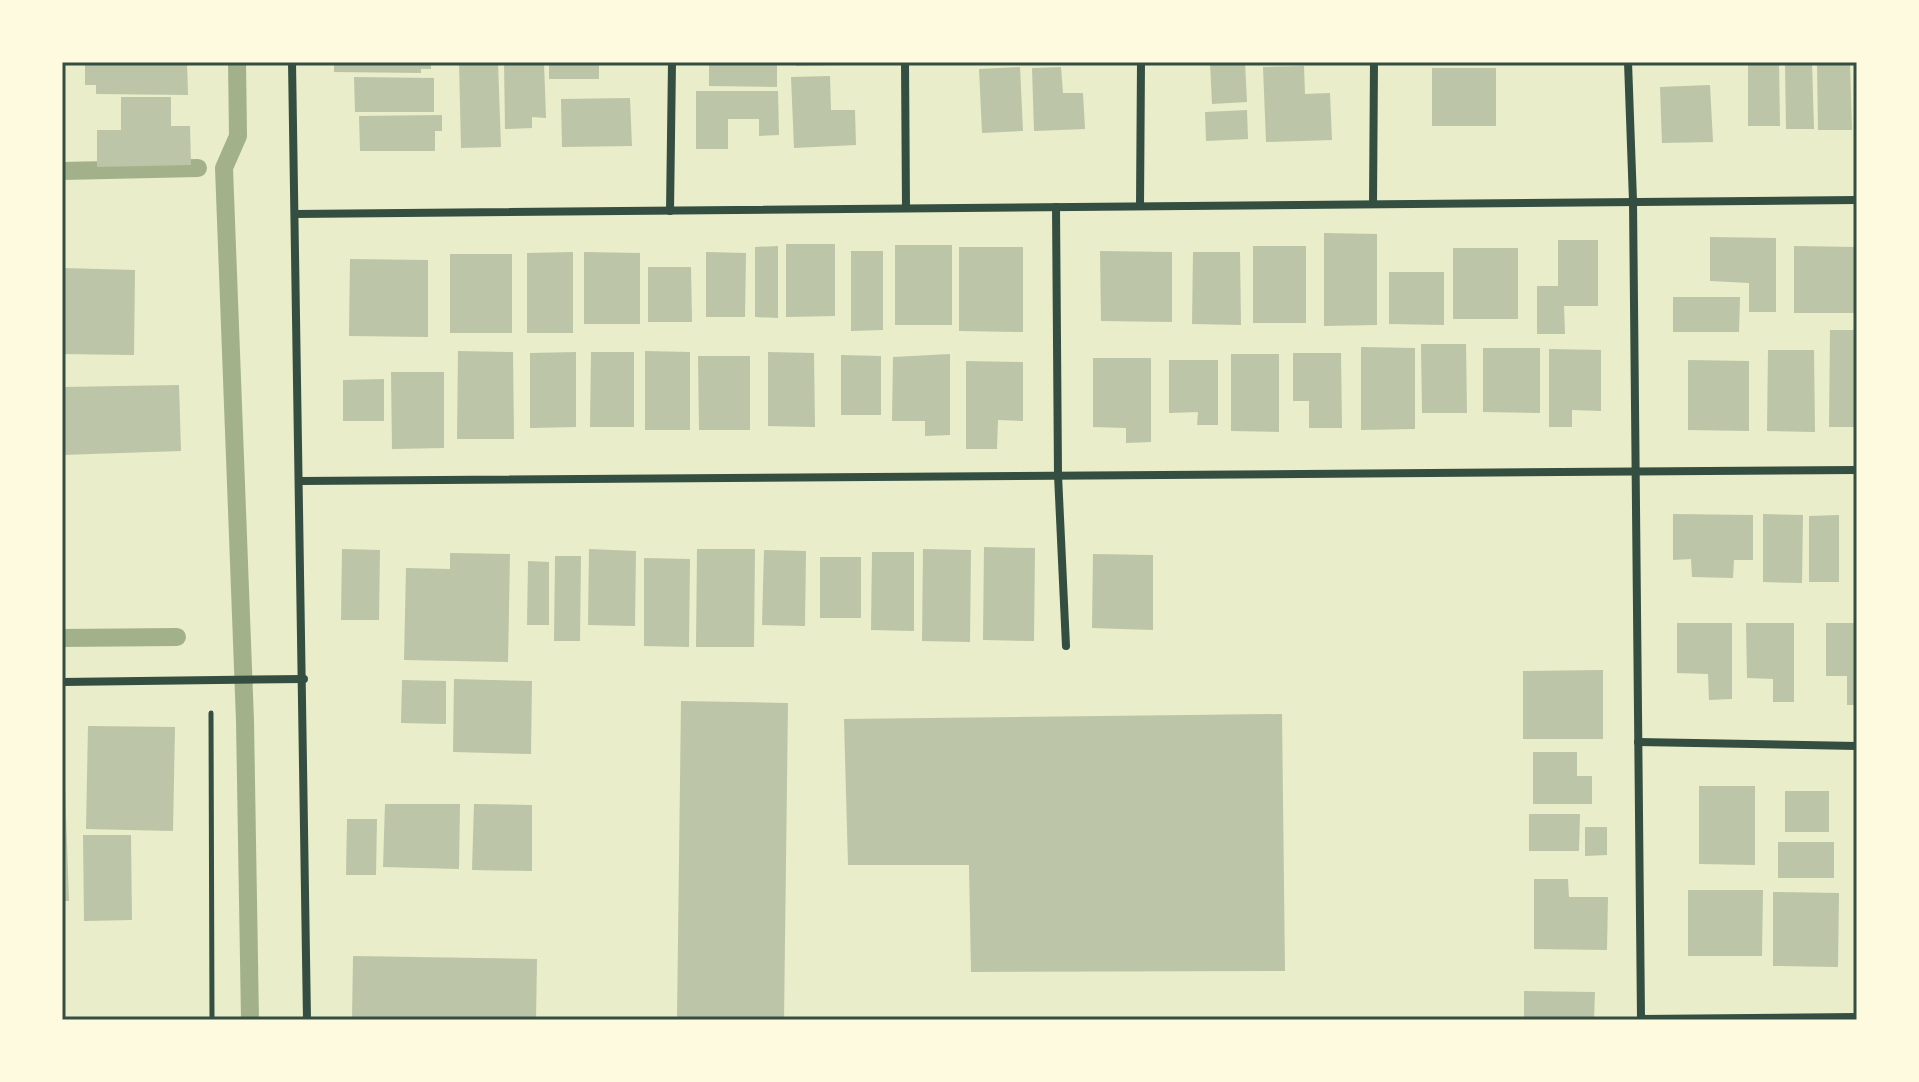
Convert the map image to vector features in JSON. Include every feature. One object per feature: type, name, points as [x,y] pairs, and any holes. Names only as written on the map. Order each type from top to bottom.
[{"type":"street","points":[[292,62],[307,1020]]},
{"type":"street","points":[[670,211],[672,62]]},
{"type":"street","points":[[905,62],[906,208]]},
{"type":"street","points":[[1140,206],[1141,62]]},
{"type":"street","points":[[1373,204],[1374,62]]},
{"type":"street","points":[[1628,62],[1633,201],[1641,1019],[1857,1017]]},
{"type":"street","points":[[295,214],[1857,200]]},
{"type":"street","points":[[1056,207],[1058,475],[1066,646]]},
{"type":"street","points":[[300,481],[1857,470]]},
{"type":"street","points":[[62,682],[304,679]]},
{"type":"street","points":[[1638,742],[1857,746]]},
{"type":"path","points":[[212,1020],[214,680]]},
{"type":"building","points":[[187,62],[188,95],[96,94],[96,85],[85,85],[85,63]]},
{"type":"building","points":[[334,62],[431,62],[431,69],[421,69],[421,73],[334,72]]},
{"type":"building","points":[[459,62],[498,62],[501,147],[461,148]]},
{"type":"building","points":[[504,62],[544,62],[546,118],[532,117],[532,128],[505,129]]},
{"type":"building","points":[[549,62],[599,62],[599,79],[549,79]]},
{"type":"building","points":[[709,62],[777,62],[777,87],[709,86]]},
{"type":"building","points":[[796,62],[838,62],[839,65],[796,66]]},
{"type":"building","points":[[1210,62],[1245,62],[1247,102],[1212,104]]},
{"type":"building","points":[[1748,62],[1779,62],[1780,126],[1748,126]]},
{"type":"building","points":[[1785,62],[1812,62],[1814,129],[1786,129]]},
{"type":"building","points":[[1817,62],[1850,62],[1852,130],[1818,130]]},
{"type":"building","points":[[1304,66],[1305,94],[1330,93],[1332,140],[1266,142],[1263,67]]},
{"type":"building","points":[[1020,67],[1023,131],[982,133],[979,69]]},
{"type":"building","points":[[1061,67],[1063,93],[1083,93],[1085,129],[1034,131],[1032,68]]},
{"type":"building","points":[[1432,68],[1496,68],[1496,126],[1432,126]]},
{"type":"building","points":[[830,76],[831,110],[855,110],[856,145],[794,148],[791,77]]},
{"type":"building","points":[[354,77],[434,78],[434,112],[355,112]]},
{"type":"building","points":[[1710,85],[1713,142],[1662,143],[1660,87]]},
{"type":"building","points":[[696,91],[778,91],[779,135],[759,136],[759,119],[728,119],[728,149],[696,149]]},
{"type":"building","points":[[121,97],[171,97],[171,126],[190,126],[191,165],[97,167],[97,130],[121,130]]},
{"type":"building","points":[[630,98],[632,146],[562,147],[561,99]]},
{"type":"building","points":[[1247,110],[1248,139],[1206,141],[1205,112]]},
{"type":"building","points":[[442,115],[442,131],[435,131],[435,151],[360,151],[359,116]]},
{"type":"building","points":[[1324,233],[1377,234],[1377,325],[1324,326]]},
{"type":"building","points":[[1710,237],[1776,238],[1776,312],[1749,312],[1749,283],[1710,281]]},
{"type":"building","points":[[1558,240],[1598,240],[1598,306],[1564,306],[1565,334],[1537,334],[1537,286],[1558,286]]},
{"type":"building","points":[[786,244],[835,244],[835,316],[786,317]]},
{"type":"building","points":[[895,245],[952,245],[952,325],[895,325]]},
{"type":"building","points":[[778,246],[778,318],[755,317],[755,247]]},
{"type":"building","points":[[1253,246],[1306,246],[1306,323],[1253,323]]},
{"type":"building","points":[[1794,246],[1857,247],[1857,313],[1794,313]]},
{"type":"building","points":[[959,247],[1023,247],[1023,332],[959,331]]},
{"type":"building","points":[[1453,248],[1518,248],[1518,319],[1453,319]]},
{"type":"building","points":[[851,251],[883,251],[883,330],[851,331]]},
{"type":"building","points":[[1100,251],[1172,252],[1172,322],[1101,321]]},
{"type":"building","points":[[573,252],[573,333],[527,333],[527,253]]},
{"type":"building","points":[[584,252],[640,253],[640,324],[584,324]]},
{"type":"building","points":[[706,252],[746,253],[745,317],[706,317]]},
{"type":"building","points":[[1193,252],[1240,252],[1241,325],[1192,324]]},
{"type":"building","points":[[450,254],[512,254],[512,333],[450,333]]},
{"type":"building","points":[[350,259],[428,260],[428,337],[349,336]]},
{"type":"building","points":[[648,267],[691,267],[692,322],[648,322]]},
{"type":"building","points":[[62,268],[135,270],[134,355],[62,354]]},
{"type":"building","points":[[1389,272],[1444,272],[1444,325],[1389,324]]},
{"type":"building","points":[[1673,297],[1740,297],[1739,332],[1673,332]]},
{"type":"building","points":[[1830,330],[1857,330],[1857,427],[1829,427]]},
{"type":"building","points":[[1421,344],[1466,344],[1467,413],[1422,413]]},
{"type":"building","points":[[1361,347],[1415,348],[1415,429],[1361,430]]},
{"type":"building","points":[[1483,348],[1540,348],[1540,413],[1483,412]]},
{"type":"building","points":[[1549,349],[1601,350],[1601,411],[1572,410],[1572,427],[1549,427]]},
{"type":"building","points":[[1768,350],[1814,350],[1815,432],[1767,431]]},
{"type":"building","points":[[458,351],[513,352],[514,439],[457,439]]},
{"type":"building","points":[[645,351],[690,352],[690,430],[645,430]]},
{"type":"building","points":[[576,352],[576,427],[530,428],[530,353]]},
{"type":"building","points":[[591,352],[634,352],[634,427],[590,427]]},
{"type":"building","points":[[768,352],[814,353],[815,427],[768,426]]},
{"type":"building","points":[[1293,353],[1341,353],[1342,428],[1309,428],[1309,401],[1293,401]]},
{"type":"building","points":[[950,354],[950,435],[925,436],[925,421],[892,421],[893,357]]},
{"type":"building","points":[[1231,354],[1279,354],[1279,432],[1231,431]]},
{"type":"building","points":[[841,355],[881,356],[881,415],[841,415]]},
{"type":"building","points":[[698,356],[750,356],[750,430],[699,430]]},
{"type":"building","points":[[1093,358],[1151,358],[1151,442],[1126,443],[1126,428],[1093,427]]},
{"type":"building","points":[[1169,360],[1218,360],[1218,425],[1197,425],[1198,412],[1169,413]]},
{"type":"building","points":[[1688,360],[1749,361],[1749,431],[1688,430]]},
{"type":"building","points":[[966,361],[1023,362],[1023,421],[998,420],[997,449],[966,449]]},
{"type":"building","points":[[391,372],[444,372],[444,448],[392,449]]},
{"type":"building","points":[[384,379],[384,421],[343,421],[343,380]]},
{"type":"building","points":[[179,385],[181,451],[62,455],[62,387]]},
{"type":"building","points":[[1673,514],[1753,515],[1753,560],[1734,560],[1733,578],[1692,577],[1691,559],[1673,560]]},
{"type":"building","points":[[1763,514],[1803,515],[1802,583],[1763,582]]},
{"type":"building","points":[[1839,515],[1839,582],[1809,582],[1809,516]]},
{"type":"building","points":[[984,547],[1035,548],[1034,641],[983,640]]},
{"type":"building","points":[[342,549],[380,550],[379,620],[341,620]]},
{"type":"building","points":[[589,549],[636,551],[635,626],[588,625]]},
{"type":"building","points":[[697,549],[755,549],[754,647],[696,647]]},
{"type":"building","points":[[923,549],[971,550],[970,642],[922,641]]},
{"type":"building","points":[[764,550],[806,551],[805,626],[762,625]]},
{"type":"building","points":[[872,552],[914,552],[914,631],[871,630]]},
{"type":"building","points":[[450,553],[510,554],[508,662],[404,660],[406,568],[450,569]]},
{"type":"building","points":[[1093,554],[1153,555],[1153,630],[1092,628]]},
{"type":"building","points":[[555,556],[581,556],[580,641],[554,641]]},
{"type":"building","points":[[820,557],[861,557],[861,618],[820,618]]},
{"type":"building","points":[[644,558],[690,559],[689,647],[644,646]]},
{"type":"building","points":[[528,561],[549,562],[549,625],[527,625]]},
{"type":"building","points":[[1677,623],[1732,623],[1732,699],[1709,700],[1708,674],[1677,673]]},
{"type":"building","points":[[1746,623],[1794,623],[1794,702],[1773,702],[1773,679],[1747,678]]},
{"type":"building","points":[[1826,623],[1857,623],[1857,705],[1847,705],[1847,676],[1826,676]]},
{"type":"building","points":[[1603,670],[1603,739],[1523,739],[1523,671]]},
{"type":"building","points":[[454,679],[532,681],[531,754],[453,752]]},
{"type":"building","points":[[402,680],[446,681],[446,724],[401,723]]},
{"type":"building","points":[[681,701],[788,703],[784,1020],[677,1020]]},
{"type":"building","points":[[1282,714],[1285,971],[971,972],[969,865],[848,865],[844,719]]},
{"type":"building","points":[[88,726],[175,727],[173,831],[86,829]]},
{"type":"building","points":[[1533,752],[1577,752],[1577,776],[1592,776],[1592,804],[1533,804]]},
{"type":"building","points":[[62,786],[65,786],[69,901],[62,901]]},
{"type":"building","points":[[1699,786],[1755,786],[1755,865],[1699,864]]},
{"type":"building","points":[[1785,791],[1829,791],[1829,832],[1785,832]]},
{"type":"building","points":[[385,804],[460,804],[459,869],[383,867]]},
{"type":"building","points":[[474,804],[532,805],[532,871],[472,870]]},
{"type":"building","points":[[1529,814],[1580,814],[1579,851],[1529,851]]},
{"type":"building","points":[[347,819],[377,819],[376,875],[346,875]]},
{"type":"building","points":[[1585,827],[1607,827],[1607,855],[1585,856]]},
{"type":"building","points":[[83,835],[131,835],[132,920],[84,921]]},
{"type":"building","points":[[1778,842],[1834,842],[1834,878],[1778,878]]},
{"type":"building","points":[[1534,879],[1568,879],[1569,897],[1608,897],[1607,950],[1534,949]]},
{"type":"building","points":[[1688,890],[1763,890],[1762,956],[1688,956]]},
{"type":"building","points":[[1773,892],[1839,893],[1838,967],[1773,966]]},
{"type":"building","points":[[1854,899],[1857,899],[1857,938],[1854,938]]},
{"type":"building","points":[[353,956],[537,959],[536,1020],[352,1020]]},
{"type":"building","points":[[1524,991],[1595,992],[1594,1020],[1524,1020]]},
{"type":"waterway","points":[[237,62],[238,136],[224,168],[245,721],[250,1020]]},
{"type":"waterway","points":[[62,171],[198,168]]},
{"type":"waterway","points":[[62,638],[177,637]]}]
